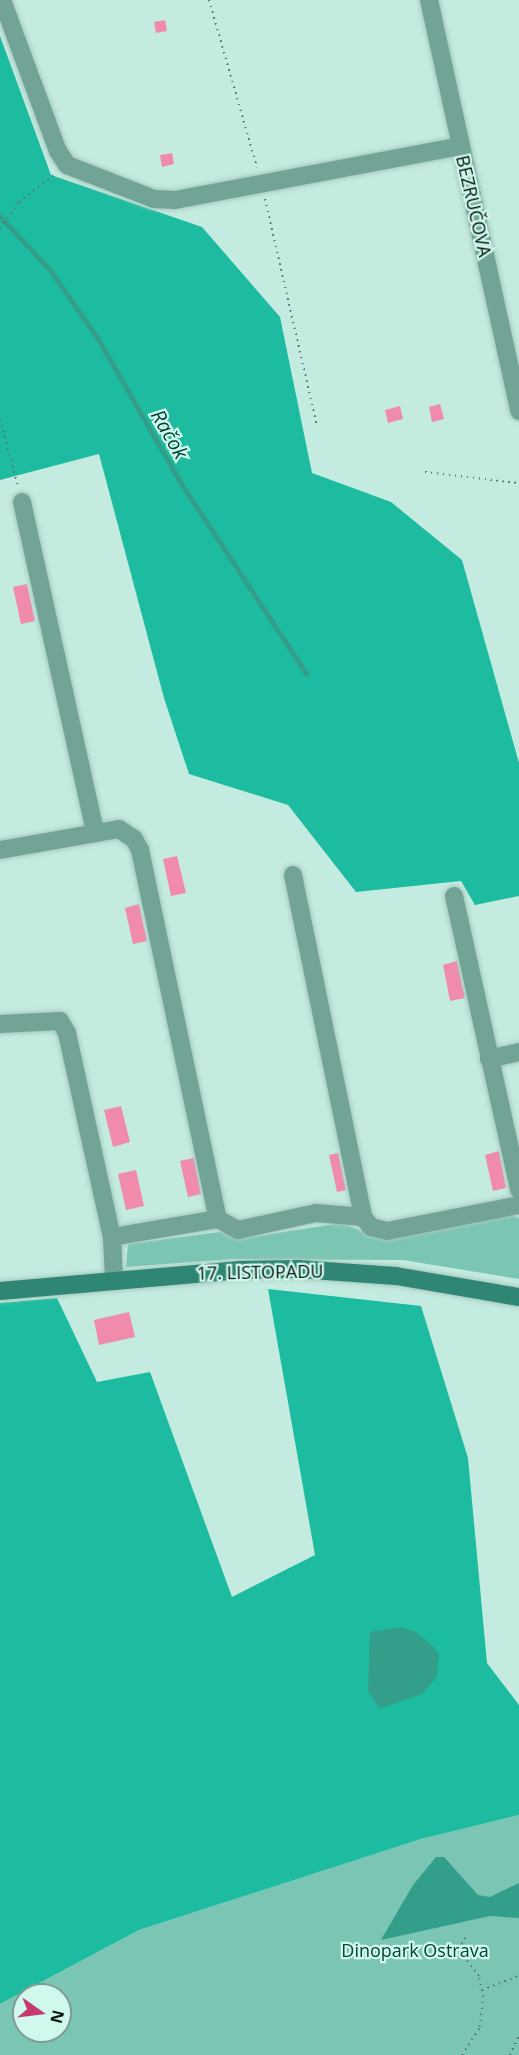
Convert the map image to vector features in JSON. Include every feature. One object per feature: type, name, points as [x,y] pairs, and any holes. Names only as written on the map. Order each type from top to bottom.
[{"type":"main road","name":"17. LISTOPADU","points":[[0,1291],[238,1270],[298,1269],[396,1276],[519,1297]]},
{"type":"street","points":[[2,0],[58,151],[67,165],[162,201],[461,146]]},
{"type":"street","name":"BEZRUČOVA","points":[[429,0],[519,411]]},
{"type":"street","points":[[22,502],[95,832]]},
{"type":"street","points":[[0,850],[119,829],[134,839],[141,850],[218,1220]]},
{"type":"street","points":[[293,875],[363,1217],[371,1227],[387,1231],[519,1205]]},
{"type":"street","points":[[454,896],[519,1190]]},
{"type":"street","points":[[0,1024],[60,1021],[67,1033],[112,1237],[114,1280]]},
{"type":"street","points":[[489,1059],[519,1052]]},
{"type":"street","points":[[112,1237],[218,1220],[238,1230],[316,1213],[363,1217]]},
{"type":"path","points":[[209,0],[262,184],[317,426]]},
{"type":"path","points":[[0,228],[19,202],[67,165]]},
{"type":"path","points":[[0,419],[22,502]]},
{"type":"path","points":[[425,472],[519,483]]},
{"type":"path","points":[[462,2055],[480,2027],[482,1990],[478,1976],[459,1949],[467,1935]]},
{"type":"path","points":[[482,1990],[519,1976]]},
{"type":"path","points":[[510,2055],[519,2036]]},
{"type":"green space","points":[[509,1214],[519,1218],[519,1279],[403,1260],[232,1259],[126,1267],[128,1244],[220,1232],[250,1237],[342,1223],[383,1240]]},
{"type":"green space","name":"Dinopark Ostrava","points":[[519,1815],[519,2055],[0,2055],[0,2004],[12,1998],[12,2043],[72,2043],[72,1983],[39,1983],[139,1930],[421,1839]]},
{"type":"shaded area","points":[[0,36],[51,175],[202,227],[280,317],[312,473],[391,502],[462,560],[519,763],[519,896],[475,905],[461,881],[356,892],[288,805],[189,774],[164,698],[99,454],[0,480]]},
{"type":"shaded area","points":[[268,1289],[421,1306],[468,1458],[487,1663],[519,1705],[519,1815],[421,1839],[139,1930],[39,1983],[12,1983],[12,1998],[0,2004],[0,1303],[57,1298],[97,1382],[150,1372],[232,1597],[315,1555]]},
{"type":"shaded area","points":[[401,1627],[416,1632],[434,1647],[439,1655],[437,1677],[422,1694],[379,1709],[368,1691],[370,1632]]},
{"type":"shaded area","points":[[436,1857],[444,1857],[478,1895],[490,1897],[519,1883],[519,1918],[490,1916],[381,1940],[413,1885]]},
{"type":"building","points":[[165,20],[167,31],[156,33],[154,22]]},
{"type":"building","points":[[172,153],[174,164],[162,167],[160,155]]},
{"type":"building","points":[[440,404],[444,419],[432,422],[429,407]]},
{"type":"building","points":[[400,406],[403,419],[388,423],[385,410]]},
{"type":"building","points":[[27,584],[35,621],[21,624],[13,587]]},
{"type":"building","points":[[177,856],[186,893],[171,896],[163,859]]},
{"type":"building","points":[[139,904],[147,941],[133,944],[125,908]]},
{"type":"building","points":[[457,961],[465,998],[450,1001],[443,965]]},
{"type":"building","points":[[121,1106],[130,1142],[113,1147],[104,1110]]},
{"type":"building","points":[[499,1151],[506,1188],[493,1191],[485,1155]]},
{"type":"building","points":[[338,1153],[346,1190],[337,1192],[329,1155]]},
{"type":"building","points":[[194,1158],[201,1194],[188,1197],[180,1161]]},
{"type":"building","points":[[136,1170],[144,1206],[126,1210],[118,1174]]},
{"type":"building","points":[[129,1312],[135,1337],[99,1345],[94,1320]]},
{"type":"waterway","name":"Račok","points":[[0,216],[52,272],[99,340],[183,486],[307,674]]}]
